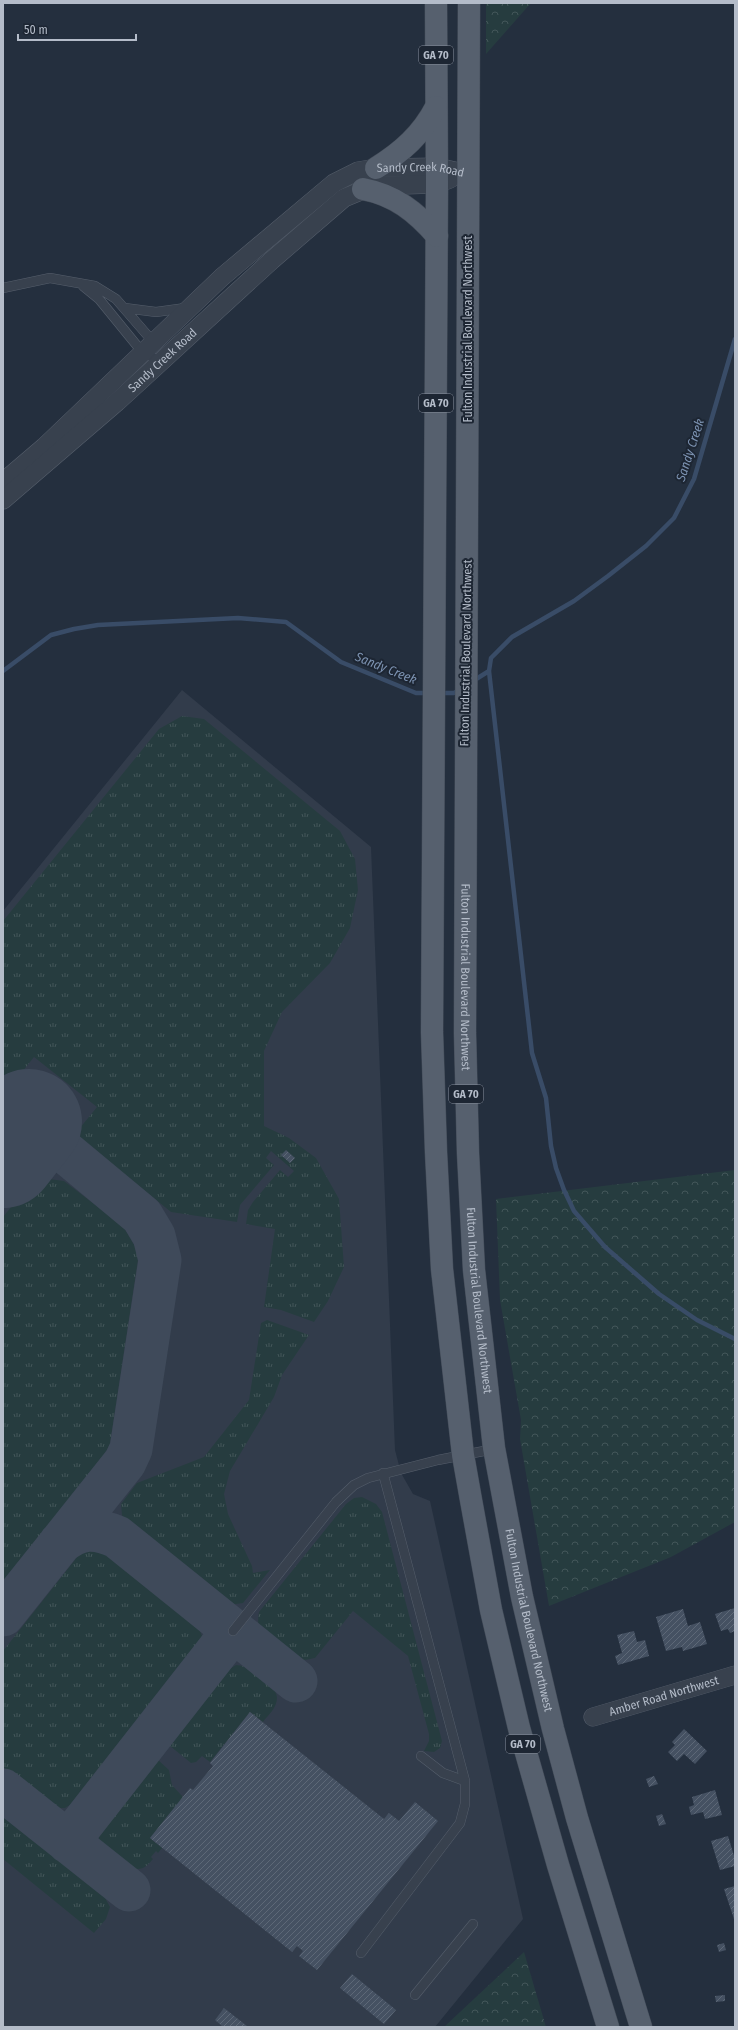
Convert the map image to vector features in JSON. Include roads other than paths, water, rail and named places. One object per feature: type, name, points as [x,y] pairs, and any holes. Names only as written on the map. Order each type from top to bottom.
[{"type":"main road","name":"GA 70","points":[[436,3],[437,236],[432,1032],[442,1269],[464,1455],[491,1610],[518,1728],[608,2027]]},
{"type":"main road","name":"Fulton Industrial Boulevard Northwest","points":[[469,3],[464,1033],[474,1270],[494,1448],[522,1597],[553,1729],[577,1818],[641,2027]]},
{"type":"main road","points":[[376,168],[404,148],[423,128],[436,107]]},
{"type":"main road","points":[[363,189],[383,194],[403,204],[423,220],[437,236]]},
{"type":"street","name":"Sandy Creek Road","points":[[3,482],[44,447],[222,277],[334,183],[358,171],[376,168],[437,175]]},
{"type":"street","name":"Sandy Creek Road","points":[[3,500],[117,402],[344,198],[373,186],[437,175],[468,174]]},
{"type":"street","name":"Amber Road Northwest","points":[[593,1717],[734,1680]]},
{"type":"lane","points":[[3,288],[50,278],[67,280],[83,286],[99,299],[161,361]]},
{"type":"lane","points":[[83,286],[95,286],[105,291],[125,308],[149,348],[161,361]]},
{"type":"lane","points":[[125,308],[136,311],[166,312],[193,305]]},
{"type":"lane","points":[[233,1631],[336,1502],[354,1485],[383,1473],[494,1448]]},
{"type":"lane","points":[[361,1953],[460,1823],[465,1804],[465,1781],[383,1473]]},
{"type":"lane","points":[[421,1756],[443,1773],[465,1781]]},
{"type":"lane","points":[[415,1995],[473,1924]]},
{"type":"waterway","points":[[735,339],[694,479],[674,518],[646,546],[574,601],[512,637],[491,658],[489,671],[532,1053],[546,1098],[551,1146],[556,1168],[564,1190],[574,1211],[605,1247],[659,1294],[697,1320],[735,1339]]},
{"type":"waterway","name":"Sandy Creek","points":[[3,671],[51,635],[74,629],[98,625],[238,618],[286,622],[341,662],[416,693],[429,693]]},
{"type":"waterway","name":"Sandy Creek","points":[[473,681],[489,671]]},
{"type":"waterway","name":"Sandy Creek","points":[[441,693],[454,693],[460,689]]}]
